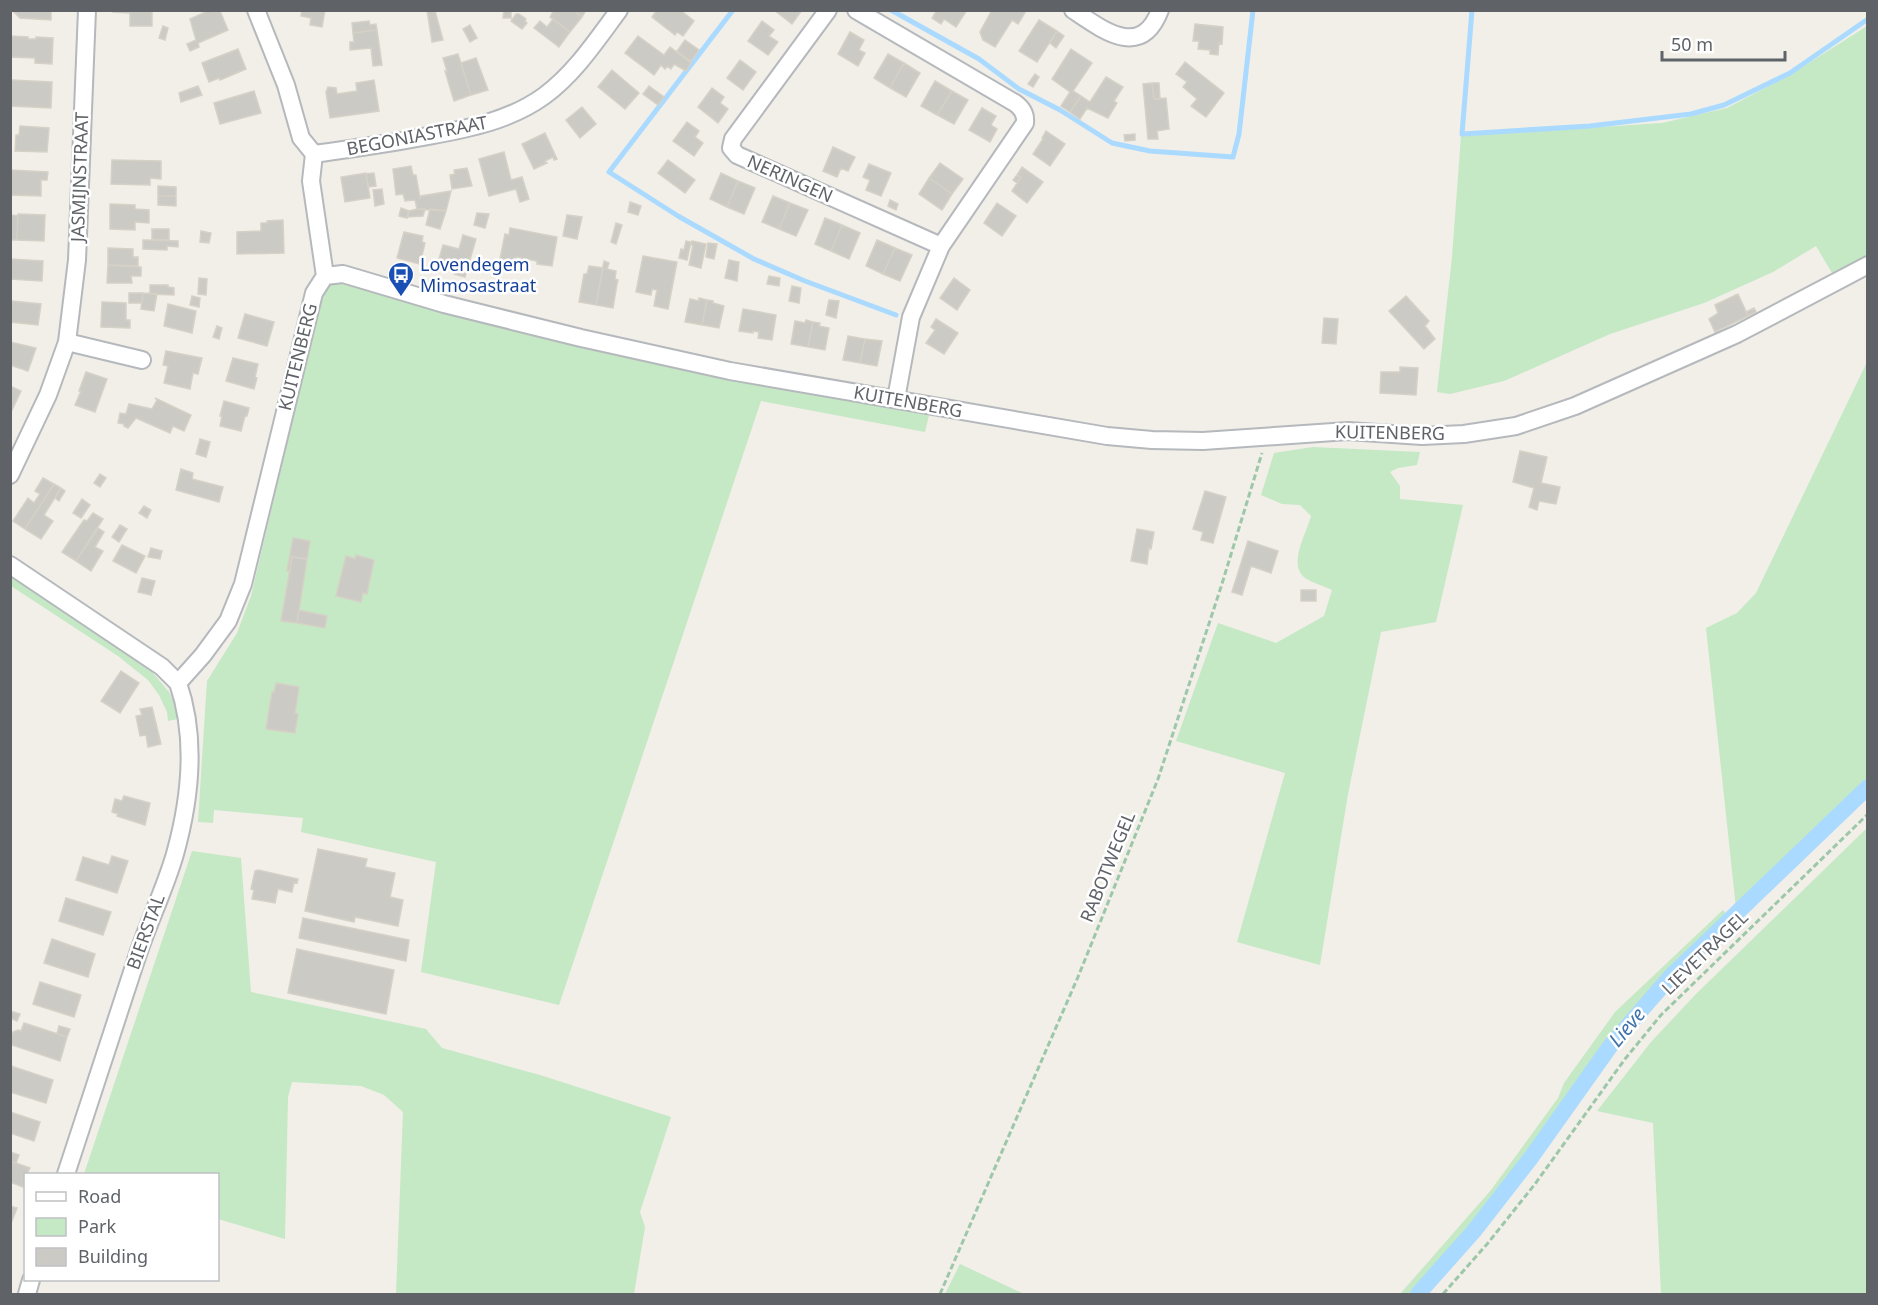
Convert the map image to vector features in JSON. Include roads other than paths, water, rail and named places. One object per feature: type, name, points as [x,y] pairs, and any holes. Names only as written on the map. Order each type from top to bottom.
[{"type":"street","name":"JASMIJNSTRAAT","points":[[10,475],[48,395],[67,342],[77,260],[87,10]]},
{"type":"street","points":[[256,10],[286,85],[301,138],[314,153],[311,181],[325,276]]},
{"type":"street","name":"BEGONIASTRAAT","points":[[314,153],[367,147],[459,130],[500,120],[522,110],[542,97],[574,69],[619,10]]},
{"type":"street","name":"NERINGEN","points":[[828,10],[733,139],[731,148],[737,155],[941,246]]},
{"type":"street","points":[[856,10],[1015,103],[1021,107],[1026,117],[1026,123],[941,246],[911,317],[896,399]]},
{"type":"street","points":[[1073,10],[1118,37],[1135,38],[1149,30],[1160,10]]},
{"type":"street","name":"KUITENBERG","points":[[178,683],[203,656],[228,621],[243,584],[314,293],[325,276],[343,274],[444,304],[730,371],[1054,427],[1141,439],[1203,441],[1348,431],[1422,436],[1464,434],[1516,426],[1575,406],[1737,334],[1868,265]]},
{"type":"street","points":[[67,342],[142,360]]},
{"type":"street","points":[[10,565],[162,667],[178,683]]},
{"type":"street","name":"BIERSTAL","points":[[66,1173],[146,928],[174,856],[182,825],[189,780],[190,750],[184,700],[178,683]]},
{"type":"waterway","points":[[733,10],[609,172],[678,216],[754,259],[896,315]]},
{"type":"waterway","points":[[891,10],[979,59],[1019,89],[1060,110],[1112,143],[1150,151],[1233,157],[1239,134],[1253,10]]},
{"type":"waterway","points":[[1472,10],[1462,134],[1590,126],[1691,114],[1724,105],[1790,73],[1868,19]]},
{"type":"waterway","name":"Lieve","points":[[1418,1294],[1474,1231],[1530,1159],[1611,1045],[1671,976],[1868,787]]},
{"type":"place","name":"Lovendegem Mimosastraat","points":[[401,298]]}]
